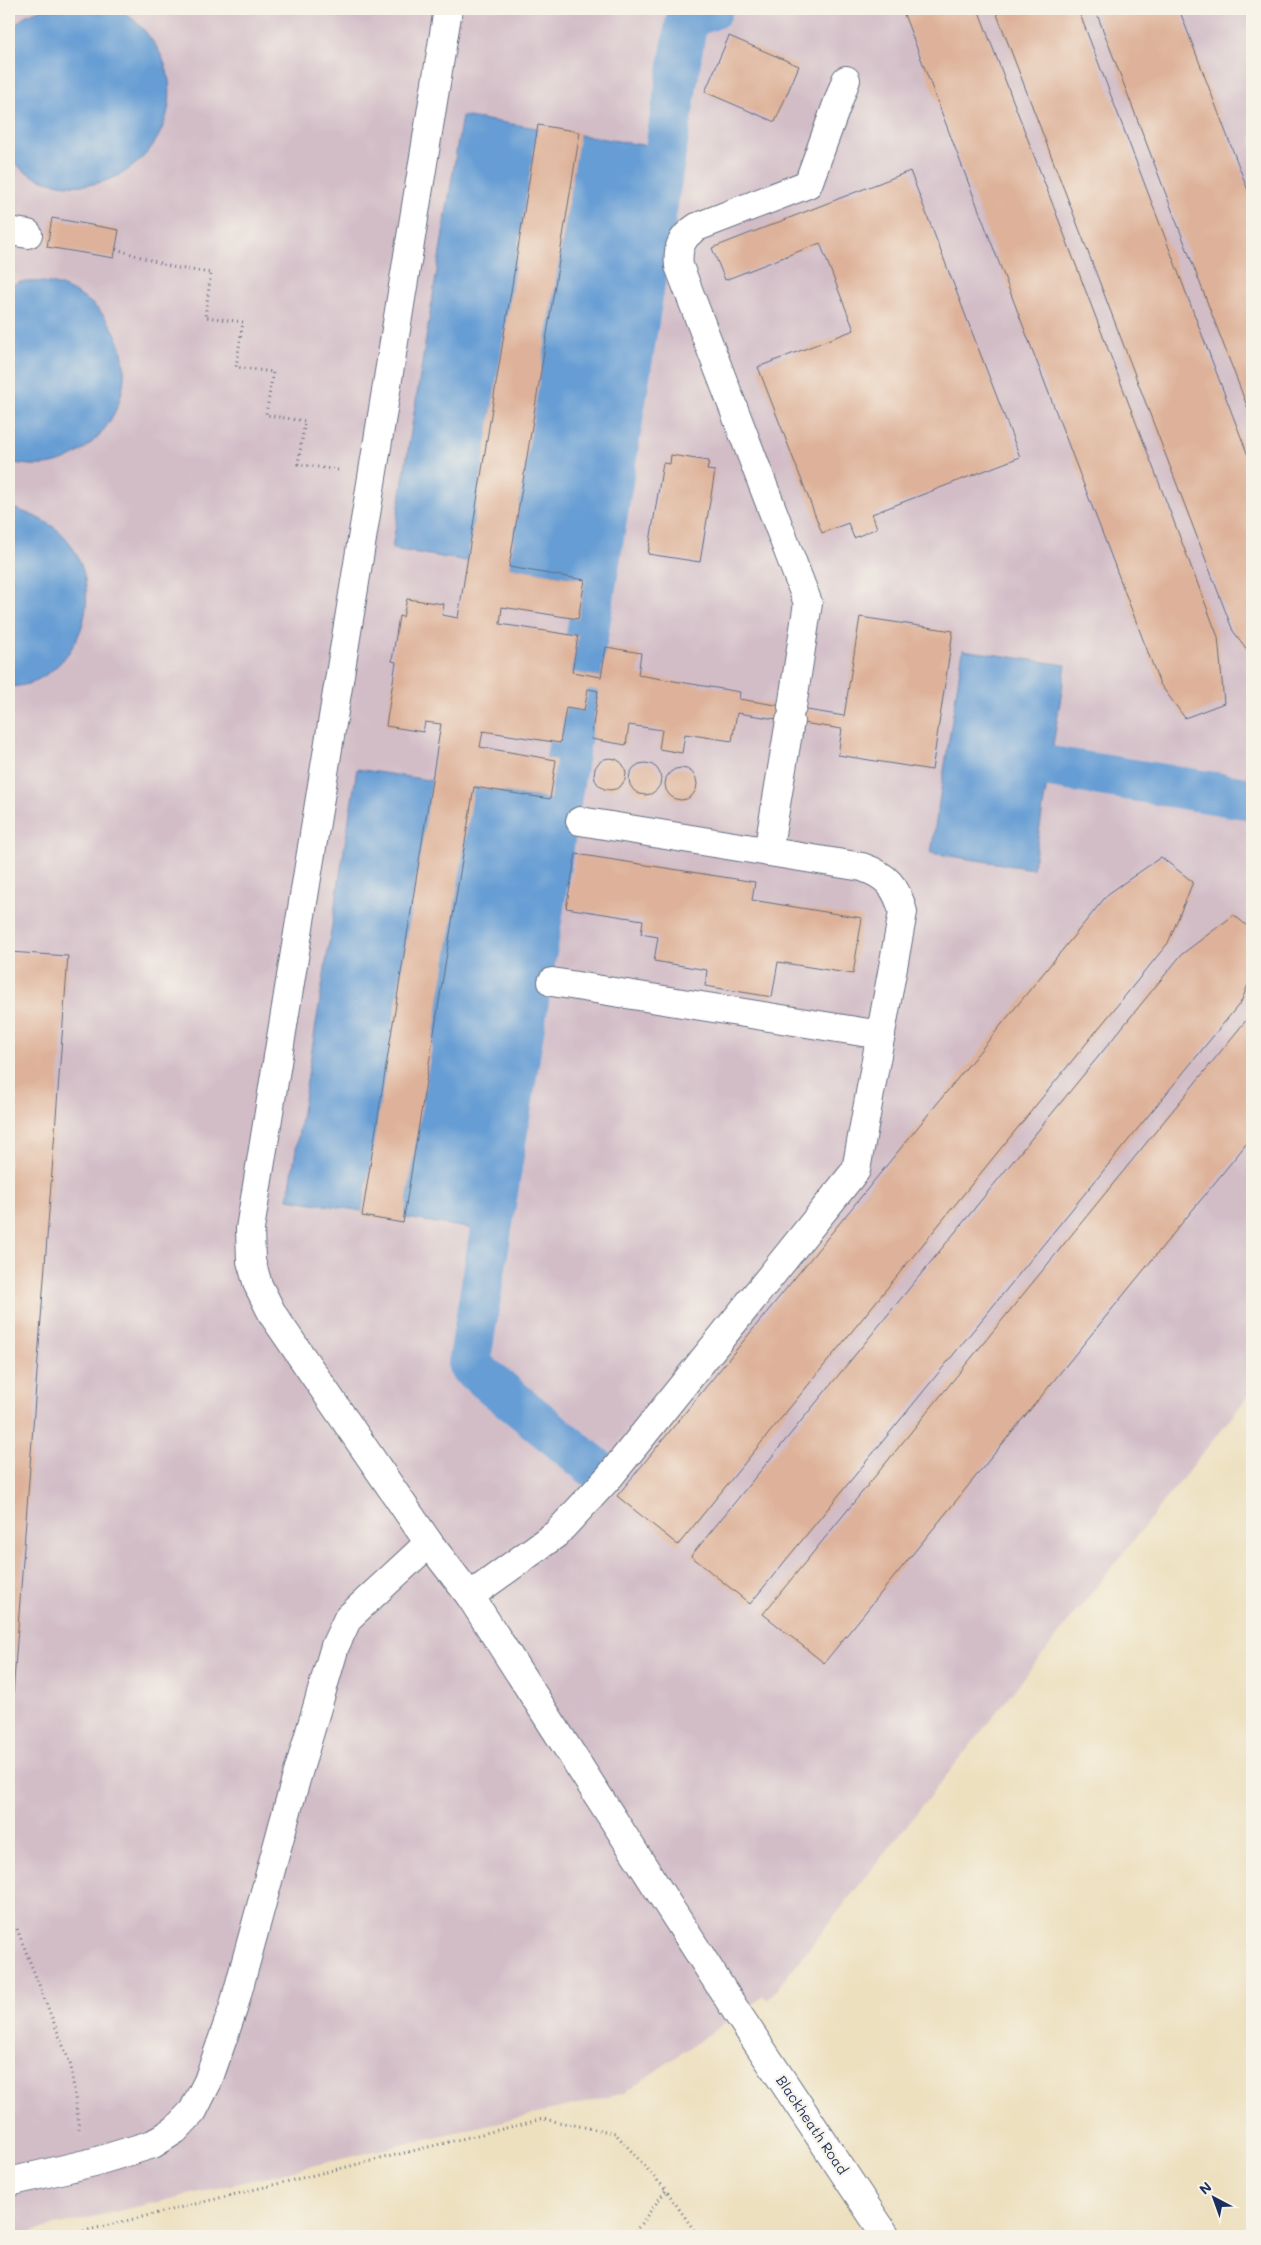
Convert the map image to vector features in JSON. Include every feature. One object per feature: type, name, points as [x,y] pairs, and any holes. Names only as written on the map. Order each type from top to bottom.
[{"type":"street","name":"Blackheath Road","points":[[448,9],[250,1228],[252,1260],[258,1285],[274,1315],[429,1543],[470,1596],[738,2014],[886,2236]]},
{"type":"street","points":[[768,852],[808,604],[679,266],[678,255],[680,244],[687,234],[697,228],[808,184],[846,80]]},
{"type":"street","points":[[470,1596],[556,1534],[603,1483],[856,1170],[903,912],[895,889],[888,880],[862,866],[580,821]]},
{"type":"street","points":[[552,982],[880,1035]]},
{"type":"street","points":[[9,2182],[84,2164],[153,2144],[175,2130],[192,2111],[208,2082],[233,2009],[288,1807],[335,1646],[348,1618],[354,1611],[429,1543]]},
{"type":"path","points":[[116,249],[172,267],[211,273],[205,317],[243,322],[236,367],[273,372],[266,415],[305,421],[298,464],[338,470]]},
{"type":"path","points":[[17,1929],[72,2066],[84,2164]]},
{"type":"path","points":[[64,2236],[543,2119],[615,2133],[666,2190],[698,2236]]},
{"type":"path","points":[[632,2236],[666,2190]]},
{"type":"shaded area","points":[[9,9],[1252,9],[1252,1391],[768,2000],[764,1996],[624,2093],[12,2236],[9,2236]]},
{"type":"water","points":[[93,8],[112,9],[122,12],[144,30],[165,64],[170,89],[167,115],[157,138],[142,158],[121,174],[97,183],[58,184],[31,175],[21,169],[9,156],[9,31],[25,16],[41,9]]},
{"type":"water","points":[[462,116],[655,147],[585,580],[392,549]]},
{"type":"water","points":[[20,282],[56,284],[82,296],[91,303],[109,322],[120,344],[124,367],[122,390],[115,412],[102,432],[84,449],[62,461],[49,465],[28,465],[9,462],[9,286]]},
{"type":"water","points":[[9,507],[42,520],[54,527],[68,540],[77,555],[83,571],[86,605],[83,622],[77,638],[69,653],[57,666],[44,676],[28,684],[9,688]]},
{"type":"water","points":[[963,650],[1066,665],[1033,869],[931,853]]},
{"type":"water","points":[[357,769],[550,799],[480,1230],[288,1199]]},
{"type":"building","points":[[902,9],[978,9],[1218,637],[1224,703],[1185,718],[1160,684]]},
{"type":"building","points":[[995,9],[1078,9],[1252,466],[1252,656],[1233,631]]},
{"type":"building","points":[[1095,9],[1179,9],[1252,201],[1252,419]]},
{"type":"building","points":[[729,36],[799,66],[775,122],[705,92]]},
{"type":"building","points":[[538,125],[580,132],[509,567],[585,580],[578,619],[502,607],[500,624],[578,636],[572,672],[601,677],[606,647],[641,653],[638,675],[740,692],[739,699],[844,716],[860,617],[953,631],[932,770],[838,755],[842,729],[737,713],[732,741],[685,734],[682,753],[659,749],[662,730],[629,725],[626,745],[591,739],[598,691],[588,689],[584,711],[566,708],[560,743],[483,731],[480,747],[556,760],[550,799],[474,787],[403,1223],[362,1216],[441,724],[425,722],[423,732],[386,726],[396,662],[392,661],[399,616],[403,617],[407,599],[444,604],[442,615],[458,618]]},
{"type":"building","points":[[910,171],[1020,457],[872,514],[877,528],[854,538],[848,523],[822,533],[758,367],[854,330],[820,243],[725,280],[712,248]]},
{"type":"building","points":[[52,218],[119,230],[114,258],[47,247]]},
{"type":"building","points":[[671,455],[709,461],[707,470],[715,471],[700,562],[648,554],[663,463],[670,464]]},
{"type":"building","points":[[610,758],[621,763],[626,774],[621,785],[610,790],[599,785],[594,774],[599,763]]},
{"type":"building","points":[[645,763],[651,764],[656,768],[660,773],[660,785],[656,790],[651,794],[645,795],[639,794],[634,790],[630,785],[629,779],[630,773],[634,768],[639,764]]},
{"type":"building","points":[[681,768],[687,769],[692,773],[696,778],[696,790],[692,795],[687,799],[681,800],[675,799],[670,795],[666,790],[665,784],[666,778],[670,773],[675,769]]},
{"type":"building","points":[[576,854],[755,882],[752,900],[862,918],[853,974],[778,962],[772,997],[705,986],[707,970],[654,961],[658,937],[641,934],[643,920],[566,908]]},
{"type":"building","points":[[1161,857],[1193,882],[1168,943],[678,1545],[617,1496],[1108,894]]},
{"type":"building","points":[[1234,915],[1252,930],[1252,975],[1241,1002],[750,1604],[691,1556],[1182,954]]},
{"type":"building","points":[[9,952],[68,956],[10,1735],[9,1735]]},
{"type":"building","points":[[1252,1013],[1252,1137],[824,1663],[763,1614]]},
{"type":"waterway","points":[[594,1467],[469,1365],[687,18],[712,9]]},
{"type":"waterway","points":[[1050,767],[1252,799]]}]
